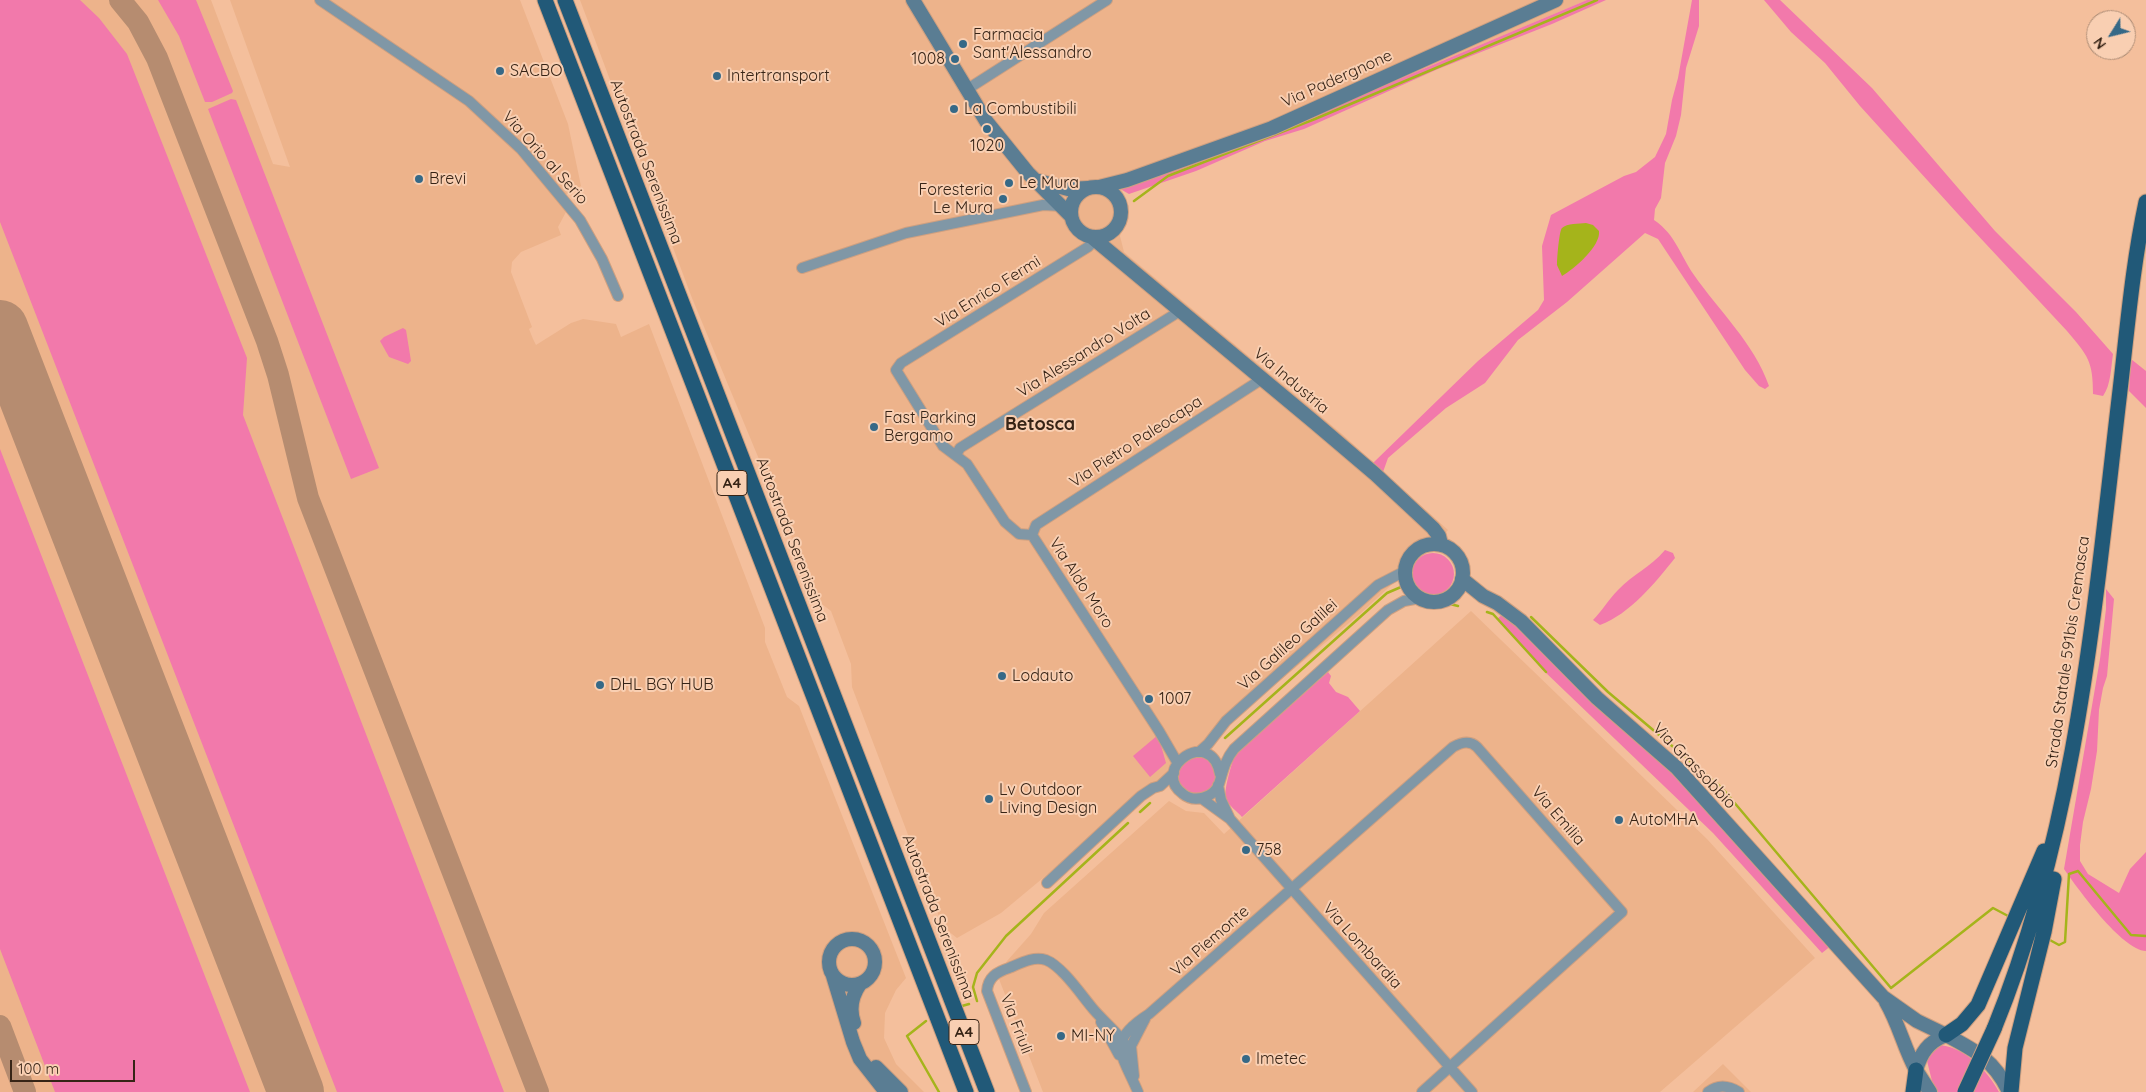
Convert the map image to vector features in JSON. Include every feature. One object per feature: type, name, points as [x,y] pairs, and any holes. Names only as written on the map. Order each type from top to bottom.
[{"type":"highway","name":"A4","points":[[546,0],[966,1092]]},
{"type":"highway","name":"Autostrada Serenissima","points":[[565,0],[987,1092]]},
{"type":"highway","name":"Strada Statale 591bis Cremasca","points":[[1965,1092],[1994,1028],[2031,923],[2048,868],[2070,769],[2085,676],[2130,293],[2146,202]]},
{"type":"highway","points":[[1946,1035],[1962,1024],[1978,1005],[2016,919],[2061,808]]},
{"type":"highway","points":[[2010,1092],[2015,1048],[2044,932],[2057,862],[2061,808]]},
{"type":"highway","points":[[1913,1092],[1916,1070]]},
{"type":"street","name":"Via Orio al Serio","points":[[320,0],[469,101],[521,149],[575,212],[602,259],[618,296]]},
{"type":"street","points":[[913,0],[986,121],[1078,230],[1093,238],[1104,236],[1114,231],[1121,216],[1119,193],[1127,180]]},
{"type":"street","points":[[966,90],[1107,0]]},
{"type":"street","name":"Via Padergnone","points":[[1037,182],[1068,189],[1093,187],[1127,180],[1272,128],[1540,3],[1556,0]]},
{"type":"street","points":[[802,268],[906,234],[1057,206],[1093,187],[1114,194],[1120,204]]},
{"type":"street","points":[[1057,206],[1068,189]]},
{"type":"street","name":"Via Industria","points":[[1114,231],[1116,250],[1124,264]]},
{"type":"street","name":"Via Industria","points":[[1093,238],[1375,474],[1433,528],[1439,536],[1441,544]]},
{"type":"street","name":"Via Enrico Fermi","points":[[896,370],[901,363],[1088,248],[1093,238]]},
{"type":"street","name":"Via Alessandro Volta","points":[[956,455],[960,448],[1180,311]]},
{"type":"street","name":"Via Aldo Moro","points":[[896,370],[944,446],[967,464],[1005,522],[1019,534],[1032,535],[1159,730],[1177,762]]},
{"type":"street","name":"Via Pietro Paleocapa","points":[[1032,535],[1036,525],[1262,379]]},
{"type":"street","points":[[1433,528],[1428,540],[1409,557],[1405,571],[1408,586],[1420,598],[1434,602],[1462,594],[1483,596]]},
{"type":"street","points":[[1420,547],[1430,544],[1441,544],[1458,556],[1463,571],[1462,579],[1455,592],[1449,597]]},
{"type":"street","name":"Via Galileo Galilei","points":[[1195,752],[1208,744],[1226,721],[1378,586],[1405,571]]},
{"type":"street","name":"Via Grassobbio","points":[[1462,579],[1483,596],[1521,621],[1597,698],[1657,749],[1676,768],[1883,997],[1897,1020],[1908,1056],[1930,1092]]},
{"type":"street","points":[[1160,786],[1182,793],[1188,797],[1201,798],[1208,796],[1218,785],[1227,756],[1234,749],[1381,616],[1395,605],[1420,598]]},
{"type":"street","name":"Via Aldo Moro","points":[[1159,730],[1172,745],[1195,752]]},
{"type":"street","name":"Via Emilia","points":[[1291,889],[1453,747],[1460,742],[1468,742],[1478,747],[1622,912],[1450,1067]]},
{"type":"street","points":[[1182,793],[1174,782],[1177,762],[1195,752],[1205,753],[1216,761],[1220,774]]},
{"type":"street","points":[[1047,883],[1141,796],[1160,786],[1174,773]]},
{"type":"street","name":"Via Lombardia","points":[[1218,785],[1221,800],[1230,819]]},
{"type":"street","name":"Via Lombardia","points":[[1201,798],[1230,819],[1472,1092]]},
{"type":"street","name":"Via Piemonte","points":[[1137,1091],[1124,1064],[1121,1053],[1122,1040],[1129,1029],[1149,1014],[1291,889]]},
{"type":"street","points":[[833,976],[839,982],[847,985],[860,984],[868,980],[873,973],[876,960],[871,949],[865,943],[857,940],[845,940],[834,947],[829,959],[829,968],[860,1060],[886,1092]]},
{"type":"street","name":"Via Friuli","points":[[1026,1092],[988,997],[987,985],[993,975],[1027,960],[1046,960],[1057,967],[1122,1040],[1130,1054]]},
{"type":"street","points":[[860,984],[852,997],[850,1009],[862,1047],[871,1062],[901,1092]]},
{"type":"street","name":"Via Grassobbio","points":[[1883,997],[1917,1021],[1970,1048],[1991,1063],[2010,1092]]},
{"type":"street","name":"Via Friuli","points":[[1096,1012],[1124,1064]]},
{"type":"street","name":"Via Piemonte","points":[[1137,1091],[1130,1054],[1135,1036],[1149,1014]]},
{"type":"street","points":[[1916,1070],[1927,1046],[1934,1040],[1946,1035]]},
{"type":"street","points":[[1422,1092],[1450,1067]]},
{"type":"street","points":[[1708,1092],[1717,1087],[1724,1086],[1739,1092]]},
{"type":"shaded area","points":[[0,0],[211,0],[273,164],[290,167],[230,0],[520,0],[568,124],[581,186],[558,199],[566,212],[558,227],[561,235],[521,252],[512,262],[511,272],[532,327],[529,329],[536,345],[571,323],[583,319],[616,324],[621,337],[649,324],[765,628],[765,642],[787,697],[799,706],[906,978],[896,990],[885,1013],[884,1038],[896,1064],[924,1092],[0,1092]]},
{"type":"shaded area","points":[[0,0],[80,0],[99,18],[127,54],[247,358],[243,415],[504,1092],[337,1092],[0,222]]},
{"type":"shaded area","points":[[158,0],[196,0],[233,91],[232,93],[212,102],[205,102],[179,36]]},
{"type":"shaded area","points":[[580,0],[1587,0],[1297,122],[1122,190],[1128,207],[1127,222],[1120,236],[1124,252],[1342,434],[1448,530],[1438,542],[1361,613],[1001,913],[957,938],[943,927],[852,687],[851,664],[831,611],[818,601],[692,298]]},
{"type":"shaded area","points":[[1587,0],[1606,0],[1552,24],[1438,69],[1304,129],[1265,141],[1196,171],[1129,194],[1122,190],[1123,187],[1297,122]]},
{"type":"shaded area","points":[[1692,0],[1699,0],[1699,26],[1686,68],[1681,115],[1676,136],[1665,163],[1661,198],[1655,209],[1654,220],[1668,232],[1694,275],[1745,341],[1769,386],[1765,389],[1759,386],[1745,370],[1658,239],[1645,233],[1567,302],[1518,340],[1485,383],[1446,408],[1388,458],[1383,472],[1373,463],[1478,361],[1538,310],[1544,300],[1542,246],[1551,215],[1624,176],[1636,172],[1655,157],[1666,134]]},
{"type":"shaded area","points":[[1764,0],[1780,0],[1872,88],[1995,231],[2076,312],[2113,354],[2109,381],[2103,396],[2093,394],[2092,374],[2088,360],[2067,331],[1860,106],[1825,63],[1791,32]]},
{"type":"shaded area","points":[[231,99],[236,100],[379,468],[351,479],[208,109]]},
{"type":"shaded area","points":[[1586,223],[1593,225],[1599,231],[1596,243],[1580,263],[1562,276],[1557,265],[1561,230],[1567,225]]},
{"type":"shaded area","points":[[403,328],[406,330],[411,361],[408,364],[389,357],[380,341],[384,337]]},
{"type":"shaded area","points":[[2131,359],[2146,371],[2146,408],[2129,391]]},
{"type":"shaded area","points":[[0,449],[250,1092],[55,1092],[0,949]]},
{"type":"shaded area","points":[[1665,550],[1673,553],[1675,558],[1632,606],[1600,625],[1593,620],[1624,584],[1653,562]]},
{"type":"shaded area","points":[[1437,553],[1445,556],[1451,562],[1454,574],[1451,586],[1445,592],[1429,595],[1421,592],[1415,586],[1412,570],[1415,562],[1421,556]]},
{"type":"shaded area","points":[[2106,589],[2114,599],[2107,676],[2099,710],[2097,751],[2083,822],[2080,861],[2088,874],[2119,893],[2130,869],[2146,852],[2146,951],[2136,948],[2125,941],[2113,930],[2064,869],[2100,659],[2106,609]]},
{"type":"shaded area","points":[[1471,611],[1707,839],[1815,958],[1660,1092],[1043,1092],[999,979],[1007,961],[1031,934],[1044,913],[1169,801],[1186,811],[1204,813],[1224,834]]},
{"type":"shaded area","points":[[1504,613],[1673,767],[1832,945],[1822,953],[1713,833],[1543,670],[1497,619]]},
{"type":"shaded area","points":[[1328,672],[1331,676],[1329,683],[1336,692],[1348,697],[1360,711],[1242,817],[1229,804],[1225,795],[1235,755]]},
{"type":"shaded area","points":[[1158,735],[1166,763],[1150,777],[1133,756]]},
{"type":"shaded area","points":[[1197,756],[1210,762],[1216,775],[1210,788],[1197,794],[1184,788],[1178,775],[1184,762]]},
{"type":"shaded area","points":[[1937,1045],[1947,1046],[1965,1054],[1981,1068],[1999,1092],[1938,1092],[1932,1081],[1926,1057]]},
{"type":"shaded area","points":[[1723,1064],[1751,1092],[1693,1092]]},
{"type":"waterway","points":[[1134,201],[1168,176],[1315,119],[1597,0]]},
{"type":"waterway","points":[[1225,738],[1387,593],[1401,587]]},
{"type":"waterway","points":[[1450,604],[1458,606]]},
{"type":"waterway","points":[[1487,612],[1493,614],[1546,672]]},
{"type":"waterway","points":[[1531,617],[1608,692],[1722,788],[1891,988],[1993,908],[2010,917]]},
{"type":"waterway","points":[[1140,812],[1150,803]]},
{"type":"waterway","points":[[977,1001],[973,987],[977,973],[1006,936],[1128,823]]},
{"type":"waterway","points":[[2048,939],[2059,945],[2065,942],[2069,874],[2078,871],[2131,935],[2146,936]]},
{"type":"waterway","points":[[962,1006],[969,1004]]},
{"type":"waterway","points":[[926,1021],[907,1036],[939,1092]]},
{"type":"taxiway","points":[[120,0],[138,22],[157,58],[267,341],[278,375],[308,498],[538,1092]]},
{"type":"taxiway","points":[[0,1026],[25,1092]]},
{"type":"runway","points":[[0,328],[296,1092]]},
{"type":"place","name":"Farmacia Sant'Alessandro","points":[[963,44]]},
{"type":"place","name":"1008","points":[[955,59]]},
{"type":"place","name":"SACBO","points":[[500,71]]},
{"type":"place","name":"Intertransport","points":[[717,76]]},
{"type":"place","name":"La Combustibili","points":[[954,109]]},
{"type":"place","name":"1020","points":[[987,129]]},
{"type":"place","name":"Brevi","points":[[419,179]]},
{"type":"place","name":"Le Mura","points":[[1009,183]]},
{"type":"place","name":"Foresteria Le Mura","points":[[1003,199]]},
{"type":"place","name":"Fast Parking Bergamo","points":[[874,427]]},
{"type":"place","name":"Lodauto","points":[[1002,676]]},
{"type":"place","name":"DHL BGY HUB","points":[[600,685]]},
{"type":"place","name":"1007","points":[[1149,699]]},
{"type":"place","name":"Lv Outdoor Living Design","points":[[989,799]]},
{"type":"place","name":"AutoMHA","points":[[1619,820]]},
{"type":"place","name":"758","points":[[1246,850]]},
{"type":"place","name":"MI-NY","points":[[1061,1036]]},
{"type":"place","name":"Imetec","points":[[1246,1059]]},
{"type":"district","name":"Betosca","points":[[1040,425]]}]
